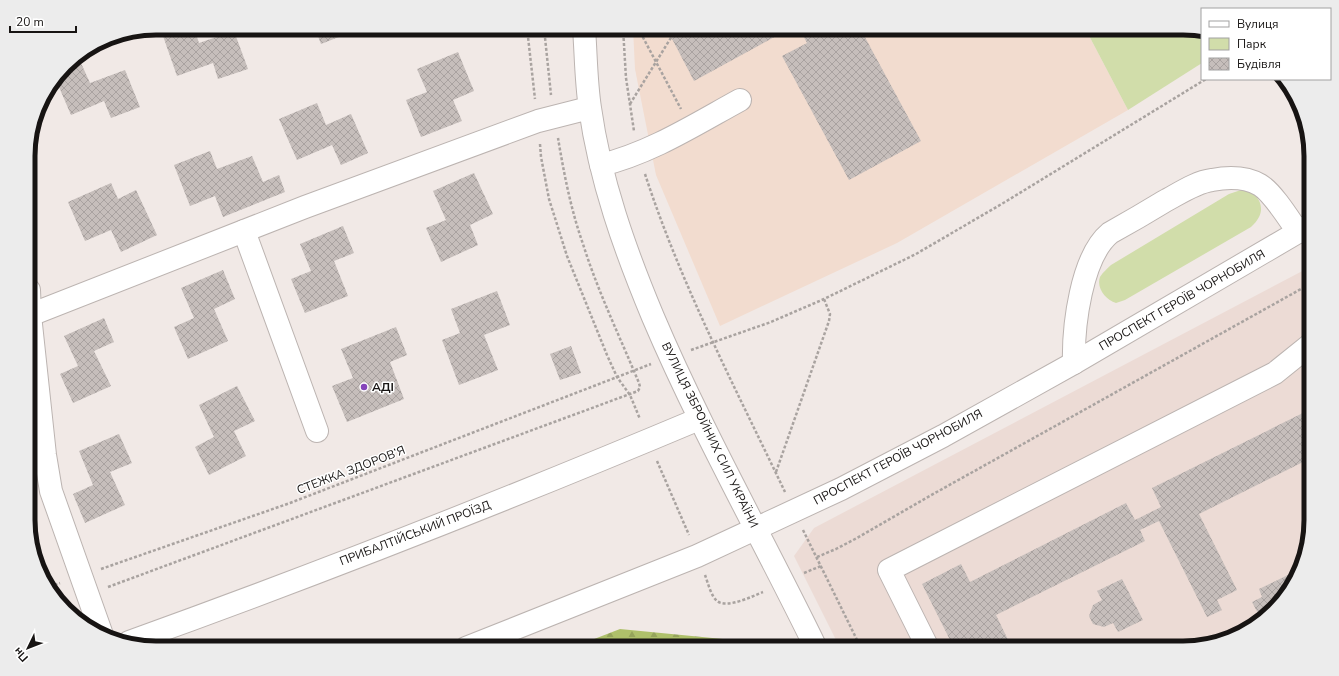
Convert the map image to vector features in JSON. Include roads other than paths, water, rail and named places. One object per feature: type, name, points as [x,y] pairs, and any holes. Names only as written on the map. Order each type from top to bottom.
[{"type":"street","name":"ВУЛИЦЯ ЗБРОЙНИХ СИЛ УКРАЇНИ","points":[[585,35],[590,108],[601,165],[663,360],[699,419],[784,582],[813,641]]},
{"type":"street","points":[[601,165],[638,153],[740,100]]},
{"type":"street","points":[[35,313],[244,231],[546,119],[590,108]]},
{"type":"street","points":[[1074,363],[1074,327],[1087,271],[1098,246],[1110,233],[1200,183],[1227,178],[1239,178],[1251,181],[1261,186],[1282,210],[1304,229]]},
{"type":"street","name":"ПРОСПЕКТ ГЕРОЇВ ЧОРНОБИЛЯ","points":[[484,641],[697,556],[756,530],[884,467],[1074,363],[1304,229]]},
{"type":"street","points":[[244,231],[318,431]]},
{"type":"street","points":[[924,641],[889,570],[1275,373],[1304,349]]},
{"type":"street","points":[[35,362],[47,475],[54,501],[99,627]]},
{"type":"street","name":"ПРИБАЛТІЙСЬКИЙ ПРОЇЗД","points":[[136,639],[390,544],[551,481],[699,419]]},
{"type":"place","name":"АДІ","points":[[364,387]]}]
